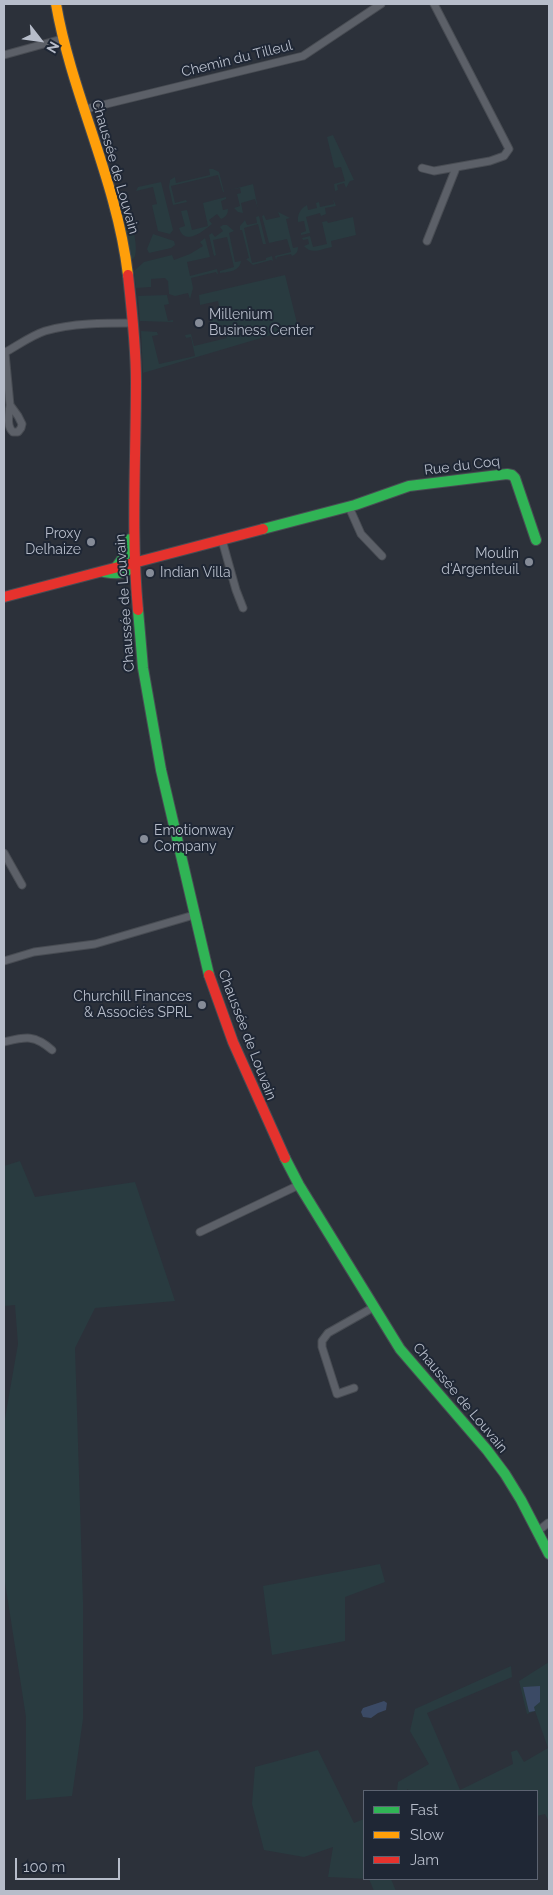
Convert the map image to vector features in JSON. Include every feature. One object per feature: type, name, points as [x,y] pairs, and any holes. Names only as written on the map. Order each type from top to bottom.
[{"type":"main road","name":"Chaussée de Louvain","points":[[56,4],[62,39],[86,109],[116,212],[127,265],[136,380],[133,526],[136,592],[144,678],[162,770],[207,969],[233,1042],[276,1142],[300,1185],[400,1349],[503,1471],[538,1531],[549,1554]]},
{"type":"main road","name":"Rue du Coq","points":[[4,596],[102,571],[118,570],[135,563],[349,507],[409,486],[511,475],[515,478],[536,540]]},
{"type":"main road","points":[[133,526],[129,547],[118,570],[136,592]]},
{"type":"street","name":"Chemin du Tilleul","points":[[86,109],[302,56],[381,4]]},
{"type":"street","points":[[422,168],[434,171],[490,161],[504,156],[508,147],[434,4]]},
{"type":"street","points":[[4,54],[62,39]]},
{"type":"street","points":[[427,241],[456,168]]},
{"type":"street","points":[[10,405],[4,353],[49,330],[109,323],[133,323]]},
{"type":"street","points":[[349,507],[361,534],[382,556]]},
{"type":"street","points":[[222,540],[243,608]]},
{"type":"street","points":[[4,853],[22,885]]},
{"type":"street","points":[[4,961],[34,952],[95,944],[194,915]]},
{"type":"street","points":[[4,1042],[25,1037],[41,1040],[52,1050]]},
{"type":"street","points":[[200,1232],[300,1185]]},
{"type":"street","points":[[354,1388],[337,1394],[322,1347],[322,1341],[328,1333],[374,1307]]},
{"type":"street","points":[[538,1531],[548,1523]]},
{"type":"shaded area","points":[[333,135],[354,180],[350,181],[346,188],[344,183],[337,185],[338,190],[335,191],[334,184],[345,181],[341,167],[335,168],[334,166],[327,137]]},
{"type":"shaded area","points":[[209,169],[219,172],[224,192],[218,175],[171,186],[175,203],[186,200],[187,202],[173,205],[169,187],[170,180],[175,177],[176,183],[210,175]]},
{"type":"shaded area","points":[[161,182],[173,230],[170,234],[158,231],[152,205],[157,204],[153,187],[136,191],[138,187]]},
{"type":"shaded area","points":[[253,184],[258,209],[255,199],[241,203],[243,213],[238,212],[234,208],[240,206],[237,194],[241,193],[240,188],[230,190]]},
{"type":"shaded area","points":[[120,194],[124,195],[134,230],[136,248],[133,259],[129,257],[116,198]]},
{"type":"shaded area","points":[[226,197],[226,199],[221,201],[223,210],[228,209],[224,217],[221,219],[217,214],[209,220],[212,224],[194,236],[190,237],[182,234],[179,228],[185,226],[181,211],[187,210],[192,230],[208,226],[203,203]]},
{"type":"shaded area","points":[[333,199],[336,206],[325,208],[326,214],[321,216],[320,213],[306,217],[310,233],[301,235],[301,233],[306,231],[304,221],[298,222],[302,208],[307,205],[308,210],[317,208],[316,203],[319,202],[320,207],[334,204]]},
{"type":"shaded area","points":[[278,212],[290,218],[286,219],[293,248],[298,247],[296,254],[277,257],[276,260],[275,256],[291,252],[287,239],[269,243],[262,216],[264,215],[266,220],[280,217]]},
{"type":"shaded area","points":[[259,216],[266,244],[263,244],[258,224],[244,228],[252,263],[266,260],[266,258],[272,256],[273,261],[253,265],[246,259],[249,258],[240,226],[245,220],[247,225],[257,223],[256,217]]},
{"type":"shaded area","points":[[353,217],[356,235],[331,241],[332,247],[321,250],[313,251],[304,246],[309,244],[308,239],[303,240],[302,238],[310,236],[313,247],[327,244],[322,222],[327,221],[328,223]]},
{"type":"shaded area","points":[[227,225],[234,231],[229,233],[235,262],[241,261],[236,269],[220,273],[220,271],[234,267],[227,237],[213,240],[216,255],[214,256],[209,235],[212,233],[215,237],[223,231],[220,227]]},
{"type":"shaded area","points":[[153,234],[174,241],[175,245],[171,248],[149,253],[147,249]]},
{"type":"shaded area","points":[[205,238],[210,257],[187,262],[190,276],[217,269],[218,274],[216,272],[191,278],[193,288],[190,299],[188,293],[175,296],[169,294],[168,281],[165,278],[151,279],[151,287],[136,288],[134,271],[144,262],[172,255],[174,260],[190,254],[203,246],[200,242]]},
{"type":"shaded area","points":[[285,275],[298,327],[143,373],[141,331],[157,332],[158,335],[152,336],[159,364],[195,356],[191,337],[186,338],[185,335],[191,334],[194,346],[227,338],[224,325],[212,328],[209,317],[221,314],[218,301],[200,305],[199,295]]},
{"type":"shaded area","points":[[167,295],[169,304],[164,305],[168,321],[173,320],[173,322],[140,321],[138,296]]},
{"type":"shaded area","points":[[20,1161],[35,1197],[135,1182],[175,1301],[95,1308],[75,1348],[83,1602],[83,1719],[72,1796],[26,1800],[26,1717],[4,1576],[4,1424],[18,1344],[15,1305],[4,1306],[4,1166]]},
{"type":"shaded area","points":[[380,1564],[385,1582],[345,1597],[345,1641],[272,1655],[263,1586]]},
{"type":"shaded area","points":[[549,1662],[549,1822],[545,1814],[538,1816],[538,1790],[460,1790],[513,1764],[511,1752],[517,1750],[524,1762],[548,1748],[535,1711],[527,1714],[519,1681]]},
{"type":"shaded area","points":[[511,1666],[512,1677],[427,1713],[460,1790],[397,1790],[398,1782],[429,1764],[410,1731],[415,1709]]},
{"type":"shaded area","points":[[318,1750],[354,1823],[363,1819],[363,1879],[328,1877],[333,1847],[304,1857],[264,1850],[252,1804],[255,1767]]},
{"type":"shaded area","points":[[369,1880],[391,1880],[396,1891],[374,1891]]},
{"type":"water","points":[[540,1686],[540,1702],[534,1707],[535,1711],[529,1712],[523,1687]]},
{"type":"water","points":[[384,1701],[387,1703],[386,1710],[371,1718],[363,1717],[361,1712],[363,1708]]},
{"type":"traffic: fast","points":[[263,529],[355,505],[409,486],[507,474],[515,478],[536,540]]},
{"type":"traffic: fast","points":[[117,566],[125,555],[130,539]]},
{"type":"traffic: fast","points":[[104,572],[125,572],[135,563]]},
{"type":"traffic: fast","points":[[138,610],[143,668],[161,770],[209,975]]},
{"type":"traffic: fast","points":[[285,1158],[299,1185],[400,1349],[487,1450],[505,1474],[549,1554]]},
{"type":"traffic: slow","points":[[56,4],[72,72],[105,172],[122,240],[128,275]]},
{"type":"traffic: jam","points":[[128,275],[136,368],[134,524],[138,610]]},
{"type":"traffic: jam","points":[[4,597],[263,529]]},
{"type":"traffic: jam","points":[[209,975],[233,1042],[285,1158]]},
{"type":"place","name":"Millenium Business Center","points":[[199,323]]},
{"type":"place","name":"Proxy Delhaize","points":[[91,542]]},
{"type":"place","name":"Moulin d'Argenteuil","points":[[529,562]]},
{"type":"place","name":"Indian Villa","points":[[150,573]]},
{"type":"place","name":"Emotionway Company","points":[[144,839]]},
{"type":"place","name":"Churchill Finances & Associés SPRL","points":[[202,1005]]}]
